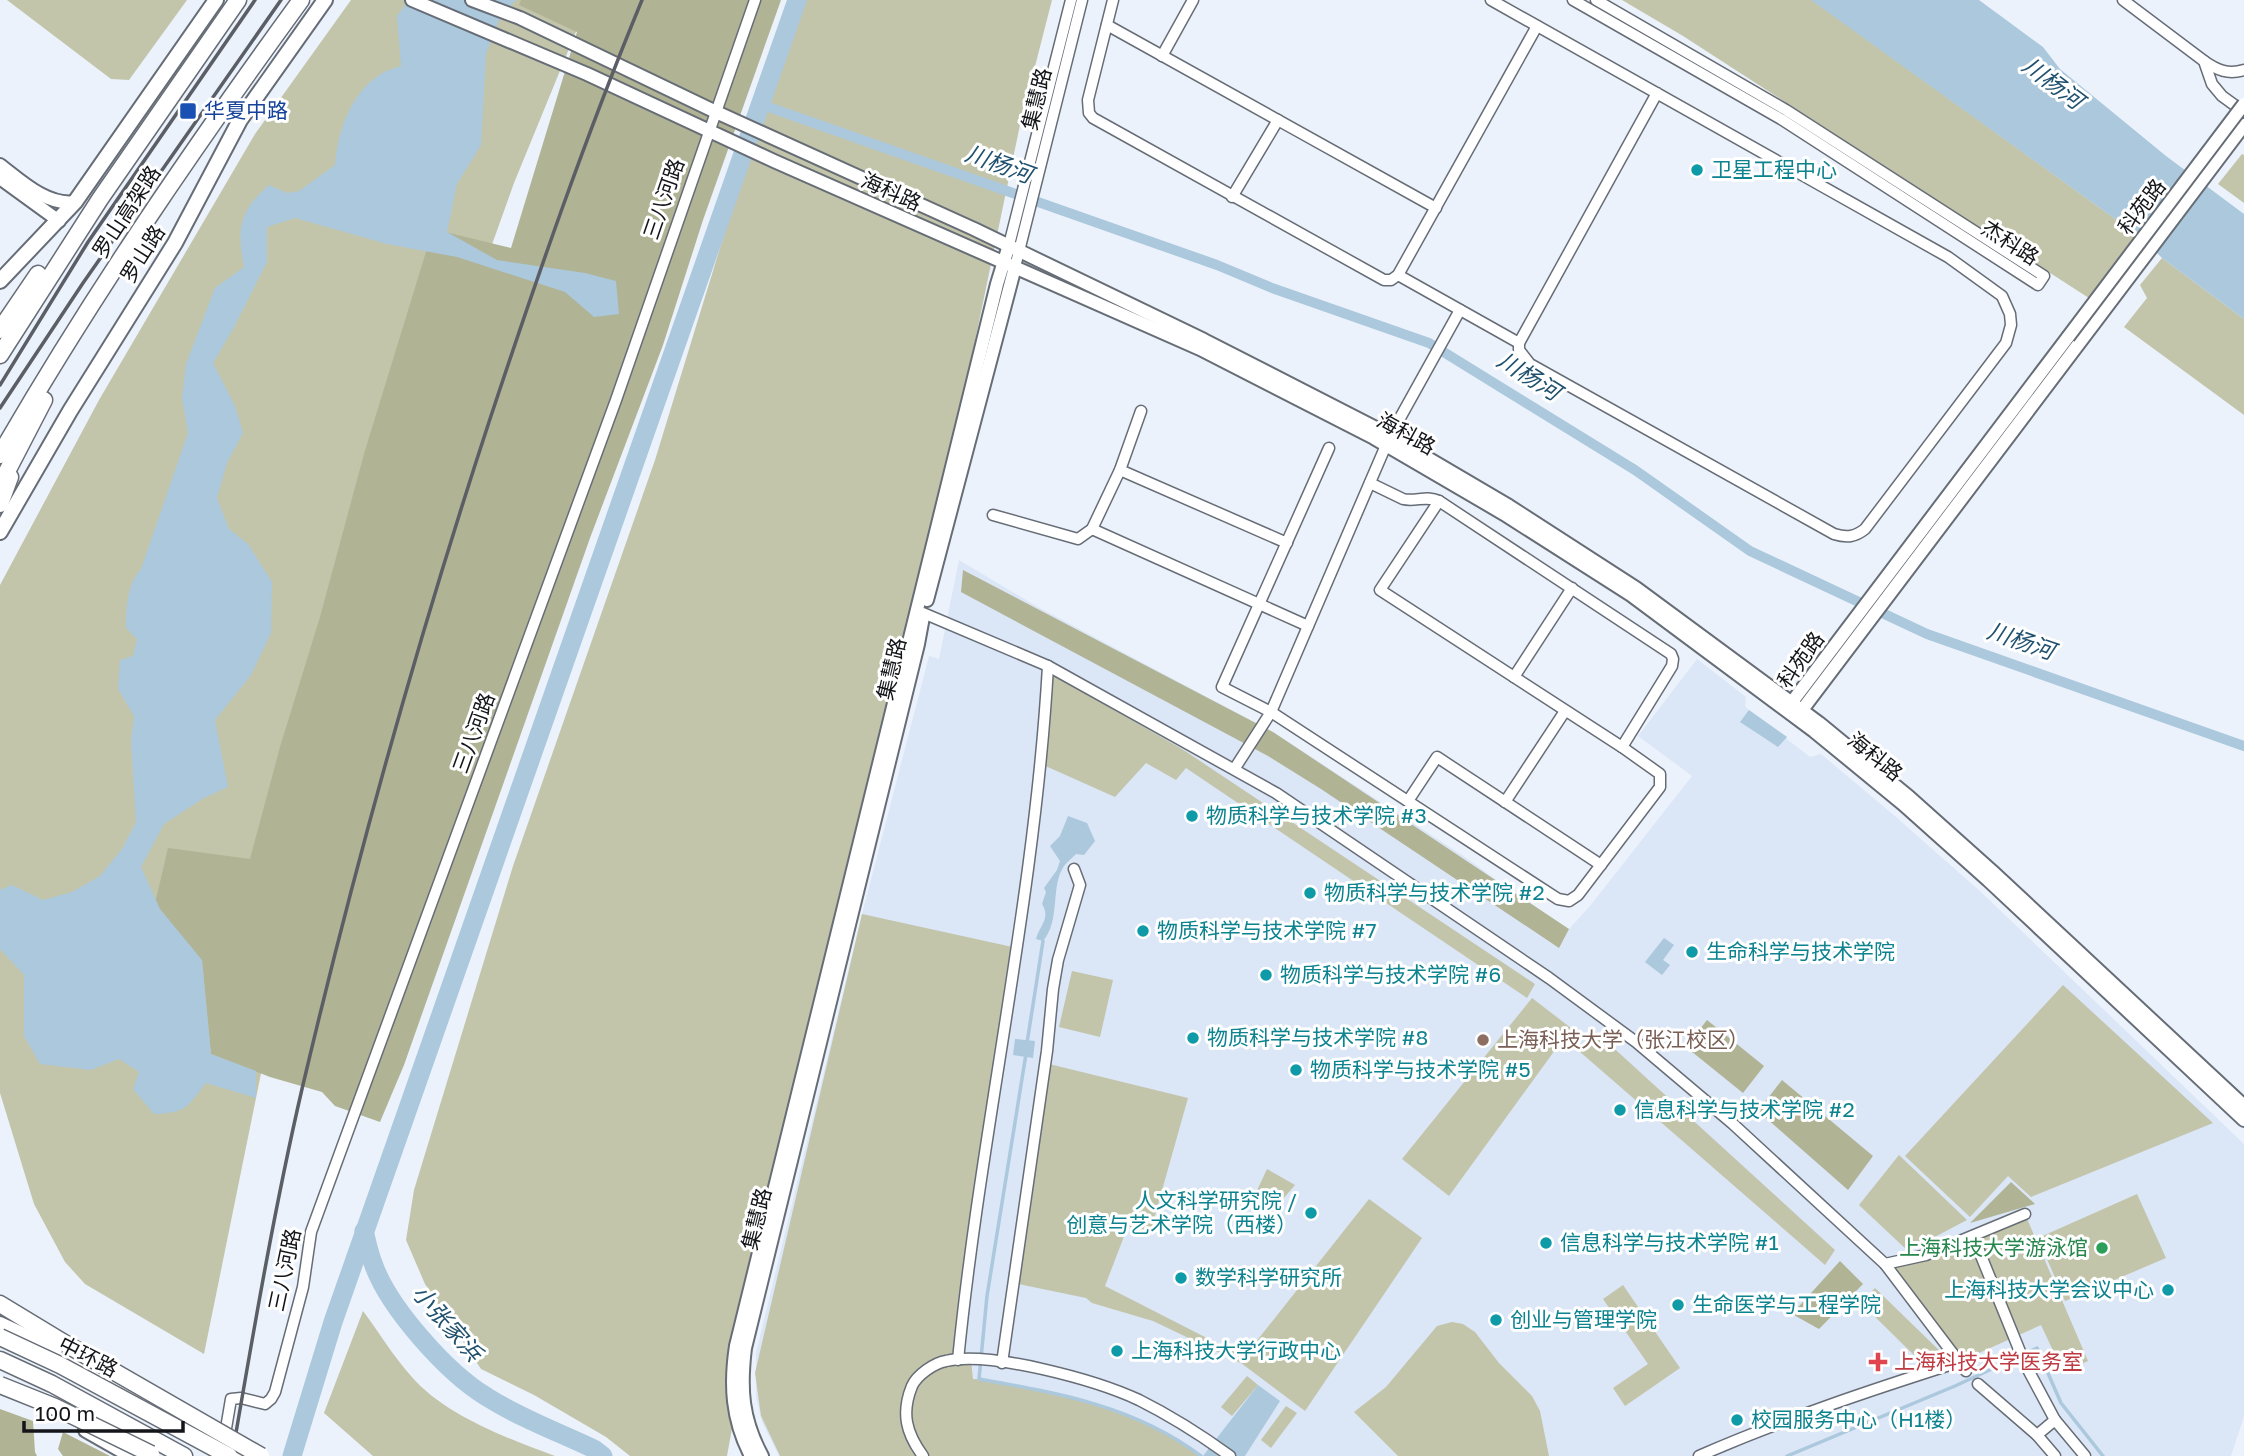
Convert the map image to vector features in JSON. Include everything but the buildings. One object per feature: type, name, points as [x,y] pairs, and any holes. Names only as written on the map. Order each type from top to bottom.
[{"type":"highway","name":"罗山高架路","points":[[0,355],[48,276],[150,123],[238,0]]},
{"type":"highway","name":"罗山高架路","points":[[0,455],[92,303],[191,153],[301,0]]},
{"type":"highway","points":[[0,330],[150,123]]},
{"type":"highway","points":[[0,485],[52,384],[191,153]]},
{"type":"highway","points":[[0,504],[52,384]]},
{"type":"highway","points":[[0,1304],[261,1456]]},
{"type":"highway","name":"中环路","points":[[0,1337],[226,1450]]},
{"type":"highway","name":"中环路","points":[[0,1360],[52,1384],[184,1456]]},
{"type":"highway","points":[[0,1383],[153,1455]]},
{"type":"highway","points":[[0,1396],[93,1429],[153,1455]]},
{"type":"main road","points":[[0,281],[75,202],[216,0]]},
{"type":"main road","name":"罗山路","points":[[0,532],[70,411],[176,243],[240,120],[325,0]]},
{"type":"main road","points":[[0,1324],[58,1350],[226,1450],[245,1456]]},
{"type":"main road","points":[[0,1383],[132,1456]]},
{"type":"street","name":"海科路","points":[[412,0],[587,74],[774,161],[1200,349],[1388,440]]},
{"type":"street","name":"海科路","points":[[472,0],[520,18],[718,113],[1014,247],[1266,371],[1509,506],[1594,560],[1706,638],[1909,797],[2244,1106]]},
{"type":"street","name":"三八河路","points":[[226,1450],[230,1399],[241,1398],[265,1404],[275,1392],[303,1287],[311,1232],[611,413],[650,297],[718,113],[755,0]]},
{"type":"street","name":"集慧路","points":[[741,1347],[918,644],[923,613],[1030,181],[1071,0]]},
{"type":"street","name":"集慧路","points":[[1030,181],[1082,0]]},
{"type":"street","points":[[1113,0],[1088,100],[1089,113],[1099,122],[1376,278],[1391,280],[1398,275],[1537,26]]},
{"type":"street","points":[[1163,55],[1193,0]]},
{"type":"street","points":[[1491,0],[1932,247],[2002,296],[2010,314],[2011,325],[2006,343],[1865,528],[1852,537],[1844,537],[1530,363],[1519,351],[1519,343],[1657,93]]},
{"type":"street","name":"杰科路","points":[[1573,0],[1791,126],[2038,285],[2044,275],[1786,110],[1596,0]]},
{"type":"street","points":[[2123,0],[2219,70],[2229,73],[2244,70]]},
{"type":"street","points":[[1107,24],[1436,208]]},
{"type":"street","points":[[2204,61],[2212,84],[2222,96],[2244,112]]},
{"type":"street","name":"科苑路","points":[[2073,341],[2244,104]]},
{"type":"street","points":[[1232,197],[1278,120]]},
{"type":"street","name":"科苑路","points":[[1795,709],[2073,341],[2244,125]]},
{"type":"street","points":[[0,165],[51,200],[64,204],[75,202]]},
{"type":"street","points":[[0,178],[59,221]]},
{"type":"street","name":"集慧路","points":[[741,1347],[997,284],[1009,265]]},
{"type":"street","points":[[1398,275],[1519,343]]},
{"type":"street","points":[[1235,768],[1271,712],[1388,440],[1460,310]]},
{"type":"street","points":[[993,515],[1078,539],[1092,529],[1120,470],[1141,411]]},
{"type":"street","points":[[1329,448],[1222,687],[1271,712],[1563,901],[1569,901],[1578,895],[1661,783],[1660,774],[1380,590],[1439,501]]},
{"type":"street","points":[[1120,470],[1286,542]]},
{"type":"street","points":[[1370,483],[1409,501],[1427,497],[1439,501],[1667,651],[1673,659],[1672,666],[1622,747]]},
{"type":"street","points":[[1092,529],[1308,626]]},
{"type":"street","points":[[1514,677],[1572,588]]},
{"type":"street","points":[[923,613],[1048,666],[1235,768],[1549,978],[1636,1042],[1733,1124],[1885,1264],[1962,1366],[1828,1404],[1699,1456]]},
{"type":"street","points":[[958,1360],[966,1277],[1001,1059],[1036,803],[1048,666]]},
{"type":"street","name":"海科路","points":[[1795,709],[1978,872],[2244,1119]]},
{"type":"street","points":[[1505,802],[1564,711]]},
{"type":"street","points":[[1408,801],[1437,757],[1601,865]]},
{"type":"street","points":[[1002,1363],[1047,1051],[1053,989],[1058,960],[1080,885],[1074,869]]},
{"type":"street","points":[[1885,1264],[1926,1255],[2025,1214]]},
{"type":"street","points":[[1973,1236],[2025,1364],[2054,1420],[2085,1456]]},
{"type":"street","points":[[741,1347],[732,1375],[733,1406],[741,1437],[751,1456]]},
{"type":"street","points":[[741,1347],[743,1405],[750,1434],[762,1456]]},
{"type":"street","points":[[923,1456],[908,1429],[906,1402],[915,1380],[936,1364],[958,1360],[1040,1368],[1104,1387],[1137,1400],[1191,1428],[1230,1456]]},
{"type":"street","points":[[1978,1384],[2037,1435],[2055,1456]]},
{"type":"street","points":[[2037,1435],[2054,1420]]},
{"type":"shaded area","name":"上海科技大学（张江校区）","points":[[959,560],[1036,606],[1273,732],[1465,857],[1543,914],[1569,929],[1692,776],[1638,736],[1697,659],[1746,697],[1745,706],[1749,710],[1810,757],[1821,754],[1982,893],[2244,1144],[2244,1416],[2231,1456],[779,1456],[762,1422],[756,1397],[756,1353],[862,914],[929,656],[939,659]]},
{"type":"green space","points":[[7,0],[187,0],[129,80],[111,79]]},
{"type":"green space","points":[[351,0],[589,0],[514,183],[401,499],[281,975],[204,1354],[85,1284],[65,1262],[34,1204],[0,1093],[0,585],[99,400],[255,134]]},
{"type":"green space","points":[[521,0],[781,0],[703,220],[663,345],[590,538],[404,1065],[380,1122],[335,1106],[322,1092],[270,1077],[211,1054],[202,960],[150,925],[168,848],[250,859],[364,454],[433,229],[511,248],[577,32],[519,5]]},
{"type":"green space","points":[[796,0],[1052,0],[1020,125],[931,552],[781,1160],[727,1456],[630,1456],[606,1437],[534,1395],[481,1369],[425,1284],[406,1240],[414,1190],[513,866],[655,460]]},
{"type":"green space","points":[[1622,0],[1812,0],[2143,239],[2095,302],[1683,36]]},
{"type":"green space","points":[[2242,154],[2244,155],[2244,203],[2218,184]]},
{"type":"green space","points":[[2162,258],[2244,319],[2244,415],[2124,327],[2147,298],[2140,285]]},
{"type":"green space","points":[[963,570],[1273,732],[1569,929],[1559,948],[1268,756],[961,592]]},
{"type":"green space","points":[[1053,675],[1182,749],[1535,984],[1527,998],[1186,768],[1176,780],[1146,763],[1115,797],[1041,764]]},
{"type":"green space","points":[[862,914],[1017,948],[958,1361],[971,1360],[973,1379],[997,1381],[1069,1396],[1116,1410],[1160,1430],[1201,1456],[780,1456],[761,1416],[755,1373]]},
{"type":"green space","points":[[1072,971],[1113,980],[1100,1037],[1059,1027]]},
{"type":"green space","points":[[2063,985],[2213,1123],[2031,1197],[2008,1176],[1970,1217],[1905,1156]]},
{"type":"green space","points":[[1532,998],[1571,1028],[1449,1196],[1402,1159]]},
{"type":"green space","points":[[1707,1020],[1764,1066],[1743,1093],[1686,1047]]},
{"type":"green space","points":[[1595,1031],[1835,1250],[1825,1265],[1579,1051]]},
{"type":"green space","points":[[1045,1063],[1188,1098],[1150,1233],[1128,1226],[1105,1286],[1244,1357],[1369,1199],[1422,1238],[1305,1411],[1241,1363],[1153,1321],[1092,1303],[1086,1298],[1014,1283]]},
{"type":"green space","points":[[1782,1080],[1873,1156],[1848,1190],[1758,1111]]},
{"type":"green space","points":[[1899,1155],[1967,1220],[1908,1251],[1859,1205]]},
{"type":"green space","points":[[1267,1169],[1295,1185],[1271,1213],[1252,1201]]},
{"type":"green space","points":[[2011,1182],[2035,1204],[1970,1223]]},
{"type":"green space","name":"上海科技大学游泳馆","points":[[2137,1194],[2166,1258],[2065,1301],[2038,1238]]},
{"type":"green space","points":[[2025,1214],[2088,1361],[2063,1372],[2041,1325],[1959,1362],[1885,1264],[1926,1255]]},
{"type":"green space","points":[[1840,1261],[1863,1284],[1819,1329],[1792,1314]]},
{"type":"green space","points":[[1623,1285],[1680,1368],[1625,1406],[1613,1388],[1648,1364],[1603,1299]]},
{"type":"green space","points":[[1875,1288],[1945,1356],[1923,1364],[1861,1303]]},
{"type":"green space","points":[[363,1311],[404,1368],[441,1403],[478,1424],[555,1456],[373,1456],[324,1413]]},
{"type":"green space","points":[[1452,1322],[1463,1324],[1475,1332],[1499,1363],[1532,1396],[1540,1411],[1549,1456],[1398,1456],[1354,1412],[1386,1387],[1437,1326]]},
{"type":"green space","points":[[1247,1376],[1258,1385],[1232,1416],[1221,1407]]},
{"type":"green space","points":[[1286,1406],[1297,1413],[1271,1448],[1261,1440]]},
{"type":"green space","points":[[0,1409],[33,1421],[37,1456],[0,1456]]},
{"type":"green space","points":[[63,1432],[110,1456],[63,1456],[58,1449]]},
{"type":"water","points":[[409,0],[516,0],[501,15],[486,54],[481,145],[457,184],[447,232],[497,260],[585,273],[616,281],[619,314],[594,317],[565,292],[457,257],[387,244],[295,218],[267,227],[267,262],[213,363],[235,406],[243,433],[227,463],[217,498],[229,529],[248,544],[272,582],[271,633],[251,675],[215,720],[228,787],[204,798],[164,824],[141,867],[160,909],[202,960],[211,1054],[256,1071],[256,1098],[206,1083],[180,1110],[154,1114],[133,1089],[139,1072],[119,1059],[91,1070],[40,1064],[24,1036],[24,975],[0,949],[0,890],[12,885],[43,900],[72,892],[100,876],[122,849],[136,822],[131,741],[134,716],[118,689],[120,660],[133,656],[137,639],[126,628],[130,589],[141,569],[188,433],[182,398],[186,364],[215,288],[244,267],[242,222],[251,204],[269,185],[287,193],[299,191],[335,165],[343,126],[361,91],[383,73],[401,66],[397,16]]},
{"type":"water","points":[[1811,0],[1979,0],[2043,47],[2060,69],[2166,156],[2244,214],[2244,319],[2162,258],[2143,239]]},
{"type":"water","points":[[1749,710],[1787,737],[1778,747],[1740,722]]},
{"type":"water","points":[[1068,816],[1087,823],[1095,841],[1084,855],[1076,854],[1064,866],[1057,883],[1052,923],[1043,941],[1036,939],[1045,918],[1042,904],[1046,892],[1044,888],[1060,861],[1050,846],[1060,836]]},
{"type":"water","points":[[1664,938],[1674,945],[1663,960],[1670,965],[1662,975],[1645,962]]},
{"type":"water","points":[[1015,1039],[1035,1041],[1033,1058],[1013,1055]]},
{"type":"water","points":[[1258,1385],[1280,1401],[1245,1456],[1203,1456]]},
{"type":"waterway","points":[[292,1456],[333,1322],[797,0]]},
{"type":"waterway","name":"川杨河","points":[[760,104],[1217,265],[1272,288],[1429,343],[1635,470],[1750,551],[1927,634],[2244,746]]},
{"type":"waterway","points":[[1027,1043],[1043,941]]},
{"type":"waterway","points":[[1026,1054],[987,1296],[979,1379],[1067,1396],[1123,1413],[1176,1439],[1201,1456]]},
{"type":"waterway","name":"小张家浜","points":[[364,1231],[373,1263],[392,1299],[437,1356],[471,1386],[500,1405],[594,1449],[603,1456]]},
{"type":"waterway","points":[[1787,1456],[1955,1386],[2037,1348],[2061,1403],[2103,1456]]},
{"type":"railway","points":[[0,385],[88,242],[255,0]]},
{"type":"railway","points":[[0,408],[83,283],[281,0]]},
{"type":"railway","points":[[232,1456],[264,1272],[292,1135],[343,921],[388,754],[462,505],[543,262],[642,0]]},
{"type":"place","name":"华夏中路","points":[[188,111]]},
{"type":"place","name":"卫星工程中心","points":[[1697,170]]},
{"type":"place","name":"物质科学与技术学院 #3","points":[[1192,816]]},
{"type":"place","name":"物质科学与技术学院 #2","points":[[1310,893]]},
{"type":"place","name":"物质科学与技术学院 #7","points":[[1143,931]]},
{"type":"place","name":"生命科学与技术学院","points":[[1692,952]]},
{"type":"place","name":"物质科学与技术学院 #6","points":[[1266,975]]},
{"type":"place","name":"物质科学与技术学院 #8","points":[[1193,1038]]},
{"type":"place","name":"上海科技大学（张江校区）","points":[[1483,1040]]},
{"type":"place","name":"物质科学与技术学院 #5","points":[[1296,1070]]},
{"type":"place","name":"信息科学与技术学院 #2","points":[[1620,1110]]},
{"type":"place","name":"人文科学研究院 / 创意与艺术学院（西楼）","points":[[1311,1213]]},
{"type":"place","name":"信息科学与技术学院 #1","points":[[1546,1243]]},
{"type":"place","name":"上海科技大学游泳馆","points":[[2102,1248]]},
{"type":"place","name":"数学科学研究所","points":[[1181,1278]]},
{"type":"place","name":"上海科技大学会议中心","points":[[2168,1290]]},
{"type":"place","name":"生命医学与工程学院","points":[[1678,1305]]},
{"type":"place","name":"创业与管理学院","points":[[1496,1320]]},
{"type":"place","name":"上海科技大学行政中心","points":[[1117,1351]]},
{"type":"place","name":"上海科技大学医务室","points":[[1878,1362]]},
{"type":"place","name":"校园服务中心（H1楼）","points":[[1737,1420]]}]
